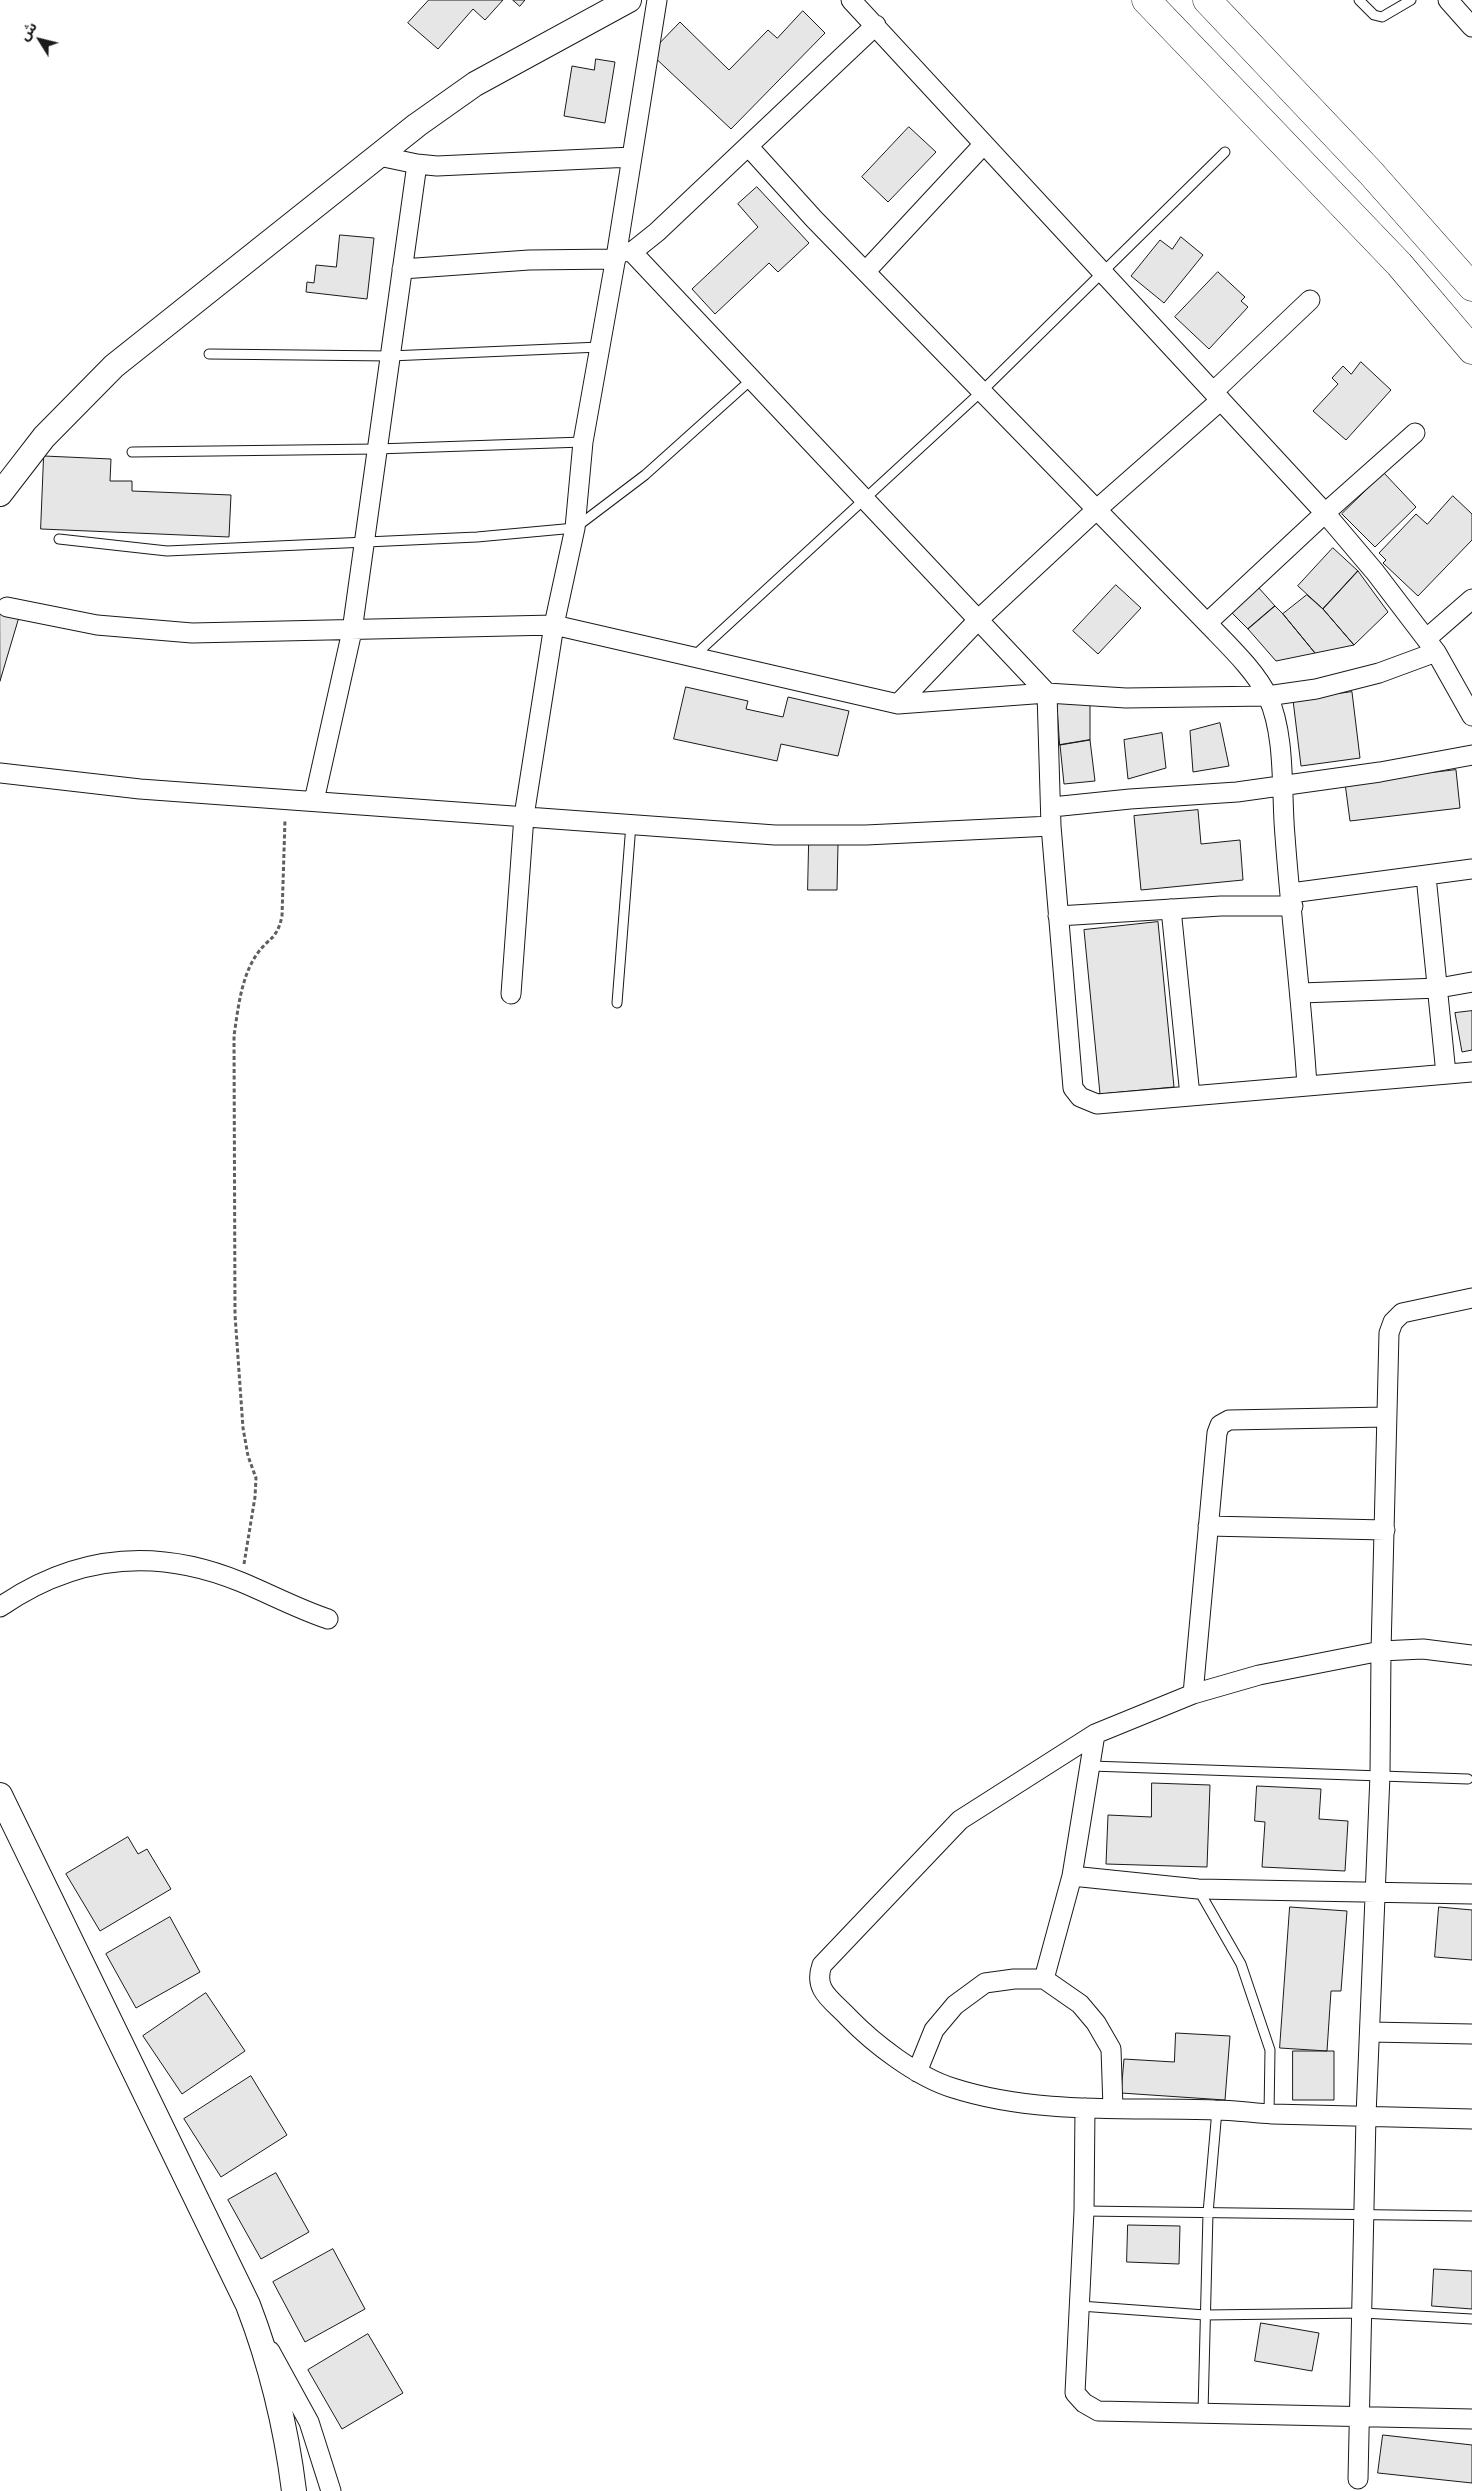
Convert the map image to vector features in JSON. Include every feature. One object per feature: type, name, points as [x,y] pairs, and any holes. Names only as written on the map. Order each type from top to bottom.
[{"type":"highway","points":[[1146,0],[1399,264],[1472,350]]},
{"type":"highway","points":[[1207,0],[1372,173],[1472,287]]},
{"type":"street","points":[[511,994],[524,816],[554,625],[575,528],[583,442],[600,347],[622,254],[632,157],[657,0]]},
{"type":"street","points":[[850,0],[1325,513],[1431,645],[1472,716]]},
{"type":"street","points":[[1448,0],[1472,27]]},
{"type":"street","points":[[0,494],[44,437],[114,366],[417,125],[475,84],[618,2]]},
{"type":"street","points":[[402,269],[622,254],[657,232],[876,26]]},
{"type":"street","points":[[866,271],[984,144]]},
{"type":"street","points":[[748,146],[814,219],[1207,623],[1244,664],[1267,696],[1276,721],[1301,993],[1307,1086]]},
{"type":"street","points":[[379,156],[417,164],[497,165],[632,157]]},
{"type":"street","points":[[314,801],[352,631],[417,164]]},
{"type":"street","points":[[622,254],[752,379],[862,499],[979,619],[1047,693],[1052,808],[1051,826],[1058,916],[1073,1088],[1080,1097],[1097,1104],[1472,1072]]},
{"type":"street","points":[[898,704],[979,619],[1217,396],[1310,300]]},
{"type":"street","points":[[1207,623],[1325,513],[1415,433]]},
{"type":"street","points":[[7,606],[96,625],[192,633],[352,631],[554,625],[898,704],[1047,693],[1126,698],[1267,696],[1316,689],[1378,673],[1431,645],[1472,599]]},
{"type":"street","points":[[1052,808],[1130,799],[1237,792],[1380,772],[1472,755]]},
{"type":"street","points":[[0,773],[140,789],[775,834],[866,836],[1051,826]]},
{"type":"street","points":[[1058,916],[1292,900],[1472,869]]},
{"type":"street","points":[[1426,876],[1439,988],[1446,1074]]},
{"type":"street","points":[[1171,909],[1190,1096]]},
{"type":"street","points":[[1301,993],[1439,988],[1472,982]]},
{"type":"street","points":[[1358,2479],[1366,2116],[1380,1775],[1381,1651],[1389,1333],[1393,1322],[1402,1313],[1472,1298]]},
{"type":"street","points":[[1193,1694],[1217,1433],[1220,1425],[1229,1420],[1386,1417]]},
{"type":"street","points":[[1208,1526],[1385,1530]]},
{"type":"street","points":[[0,1607],[53,1578],[95,1564],[147,1559],[212,1572],[328,1619]]},
{"type":"street","points":[[1472,1655],[1423,1649],[1381,1651],[1259,1675],[1193,1694],[1095,1734],[960,1820],[822,1965],[818,1977],[820,1987],[852,2021],[917,2072],[951,2088],[999,2101],[1085,2108],[1218,2110],[1269,2114],[1472,2119]]},
{"type":"street","points":[[1044,1979],[1072,1876],[1095,1734]]},
{"type":"street","points":[[0,1795],[248,2305],[268,2357],[280,2404],[294,2491]]},
{"type":"street","points":[[1072,1876],[1198,1889],[1472,1894]]},
{"type":"street","points":[[917,2072],[934,2030],[955,2005],[985,1983],[1044,1979],[1080,2004],[1096,2023],[1111,2049],[1113,2108]]},
{"type":"street","points":[[1370,2032],[1472,2034]]},
{"type":"street","points":[[1085,2108],[1084,2211],[1075,2393],[1084,2404],[1098,2410],[1472,2418]]},
{"type":"street","points":[[259,2333],[288,2381],[309,2422],[331,2491]]},
{"type":"lane","points":[[1359,0],[1374,15],[1382,17],[1411,0]]},
{"type":"lane","points":[[692,658],[862,499],[982,391],[1225,152]]},
{"type":"lane","points":[[209,354],[390,356],[600,347]]},
{"type":"lane","points":[[59,539],[167,551],[366,540],[477,537],[575,528],[645,476],[752,379]]},
{"type":"lane","points":[[132,452],[378,449],[583,442]]},
{"type":"lane","points":[[617,1003],[631,824]]},
{"type":"lane","points":[[1091,1766],[1468,1778]]},
{"type":"lane","points":[[1198,1889],[1241,1964],[1270,2050],[1269,2114]]},
{"type":"lane","points":[[1203,2412],[1208,2213],[1218,2110]]},
{"type":"lane","points":[[1084,2211],[1472,2216]]},
{"type":"lane","points":[[1080,2306],[1205,2315],[1363,2313],[1472,2319]]},
{"type":"path","points":[[240,1582],[255,1497],[256,1478],[248,1456],[243,1428],[235,1316],[234,1036],[239,1002],[246,978],[257,954],[279,931],[282,916],[286,799]]},
{"type":"building","points":[[429,0],[503,0],[485,20],[473,9],[438,49],[408,23]]},
{"type":"building","points":[[513,0],[525,0],[520,6]]},
{"type":"building","points":[[803,11],[825,33],[731,129],[650,53],[680,22],[729,70],[768,30],[777,38]]},
{"type":"building","points":[[596,59],[615,62],[605,123],[564,116],[572,66],[594,70]]},
{"type":"building","points":[[909,127],[936,152],[888,202],[862,177]]},
{"type":"building","points":[[757,187],[809,243],[778,272],[769,263],[715,314],[692,289],[758,227],[738,204]]},
{"type":"building","points":[[340,235],[374,238],[367,299],[306,292],[307,282],[314,283],[316,265],[336,267]]},
{"type":"building","points":[[1181,237],[1203,255],[1164,303],[1131,276],[1160,240],[1172,249]]},
{"type":"building","points":[[1218,272],[1245,297],[1241,301],[1248,307],[1209,349],[1175,317]]},
{"type":"building","points":[[1361,362],[1391,390],[1346,440],[1313,411],[1338,384],[1332,378],[1343,366],[1351,374]]},
{"type":"building","points":[[44,456],[111,459],[110,481],[132,481],[132,491],[231,495],[229,537],[41,529]]},
{"type":"building","points":[[1384,473],[1416,507],[1375,547],[1342,514]]},
{"type":"building","points":[[1453,496],[1472,514],[1472,540],[1418,596],[1383,563],[1386,560],[1379,553],[1416,514],[1427,524]]},
{"type":"building","points":[[1333,548],[1358,571],[1323,609],[1298,586]]},
{"type":"building","points":[[1358,571],[1388,612],[1354,645],[1323,609]]},
{"type":"building","points":[[1116,585],[1141,608],[1098,654],[1073,631]]},
{"type":"building","points":[[1258,587],[1275,606],[1248,629],[1231,612]]},
{"type":"building","points":[[1307,595],[1323,609],[1354,645],[1315,653],[1283,614]]},
{"type":"building","points":[[1275,606],[1315,653],[1276,661],[1248,629]]},
{"type":"building","points":[[0,612],[19,617],[0,681]]},
{"type":"building","points":[[686,687],[748,701],[746,709],[783,717],[788,697],[849,711],[838,756],[781,744],[777,761],[674,739]]},
{"type":"building","points":[[1352,692],[1360,758],[1301,766],[1293,700]]},
{"type":"building","points":[[1057,701],[1090,703],[1090,740],[1060,745]]},
{"type":"building","points":[[1220,723],[1229,766],[1193,772],[1190,731]]},
{"type":"building","points":[[1162,733],[1166,768],[1128,779],[1124,740]]},
{"type":"building","points":[[1090,740],[1095,781],[1064,784],[1060,745]]},
{"type":"building","points":[[1456,770],[1460,808],[1350,821],[1345,783]]},
{"type":"building","points":[[1198,810],[1201,844],[1240,840],[1243,880],[1141,890],[1134,816]]},
{"type":"building","points":[[809,844],[838,844],[837,890],[808,890]]},
{"type":"building","points":[[1158,922],[1174,1087],[1100,1094],[1084,930]]},
{"type":"building","points":[[1472,1011],[1472,1050],[1462,1052],[1455,1013]]},
{"type":"building","points":[[1152,1783],[1210,1785],[1207,1867],[1106,1864],[1108,1815],[1151,1817]]},
{"type":"building","points":[[1257,1786],[1321,1789],[1319,1819],[1348,1821],[1345,1871],[1262,1867],[1265,1822],[1255,1821]]},
{"type":"building","points":[[128,1837],[138,1854],[147,1849],[171,1889],[100,1931],[66,1874]]},
{"type":"building","points":[[1290,1907],[1347,1911],[1341,1991],[1331,1991],[1327,2051],[1280,2048]]},
{"type":"building","points":[[1439,1907],[1472,1910],[1472,1960],[1435,1957]]},
{"type":"building","points":[[170,1917],[200,1972],[136,2008],[106,1954]]},
{"type":"building","points":[[206,1993],[245,2051],[182,2094],[143,2036]]},
{"type":"building","points":[[1176,2033],[1230,2036],[1225,2100],[1121,2093],[1124,2059],[1174,2062]]},
{"type":"building","points":[[1293,2051],[1334,2051],[1334,2100],[1293,2100]]},
{"type":"building","points":[[251,2076],[287,2135],[221,2177],[184,2119]]},
{"type":"building","points":[[276,2173],[309,2232],[261,2259],[228,2200]]},
{"type":"building","points":[[1128,2225],[1180,2226],[1179,2264],[1127,2262]]},
{"type":"building","points":[[333,2249],[365,2309],[305,2342],[273,2282]]},
{"type":"building","points":[[1434,2269],[1472,2271],[1472,2309],[1432,2306]]},
{"type":"building","points":[[1261,2323],[1319,2333],[1312,2371],[1255,2361]]},
{"type":"building","points":[[368,2334],[403,2393],[342,2429],[308,2370]]},
{"type":"building","points":[[1383,2435],[1472,2445],[1472,2483],[1378,2473]]}]
